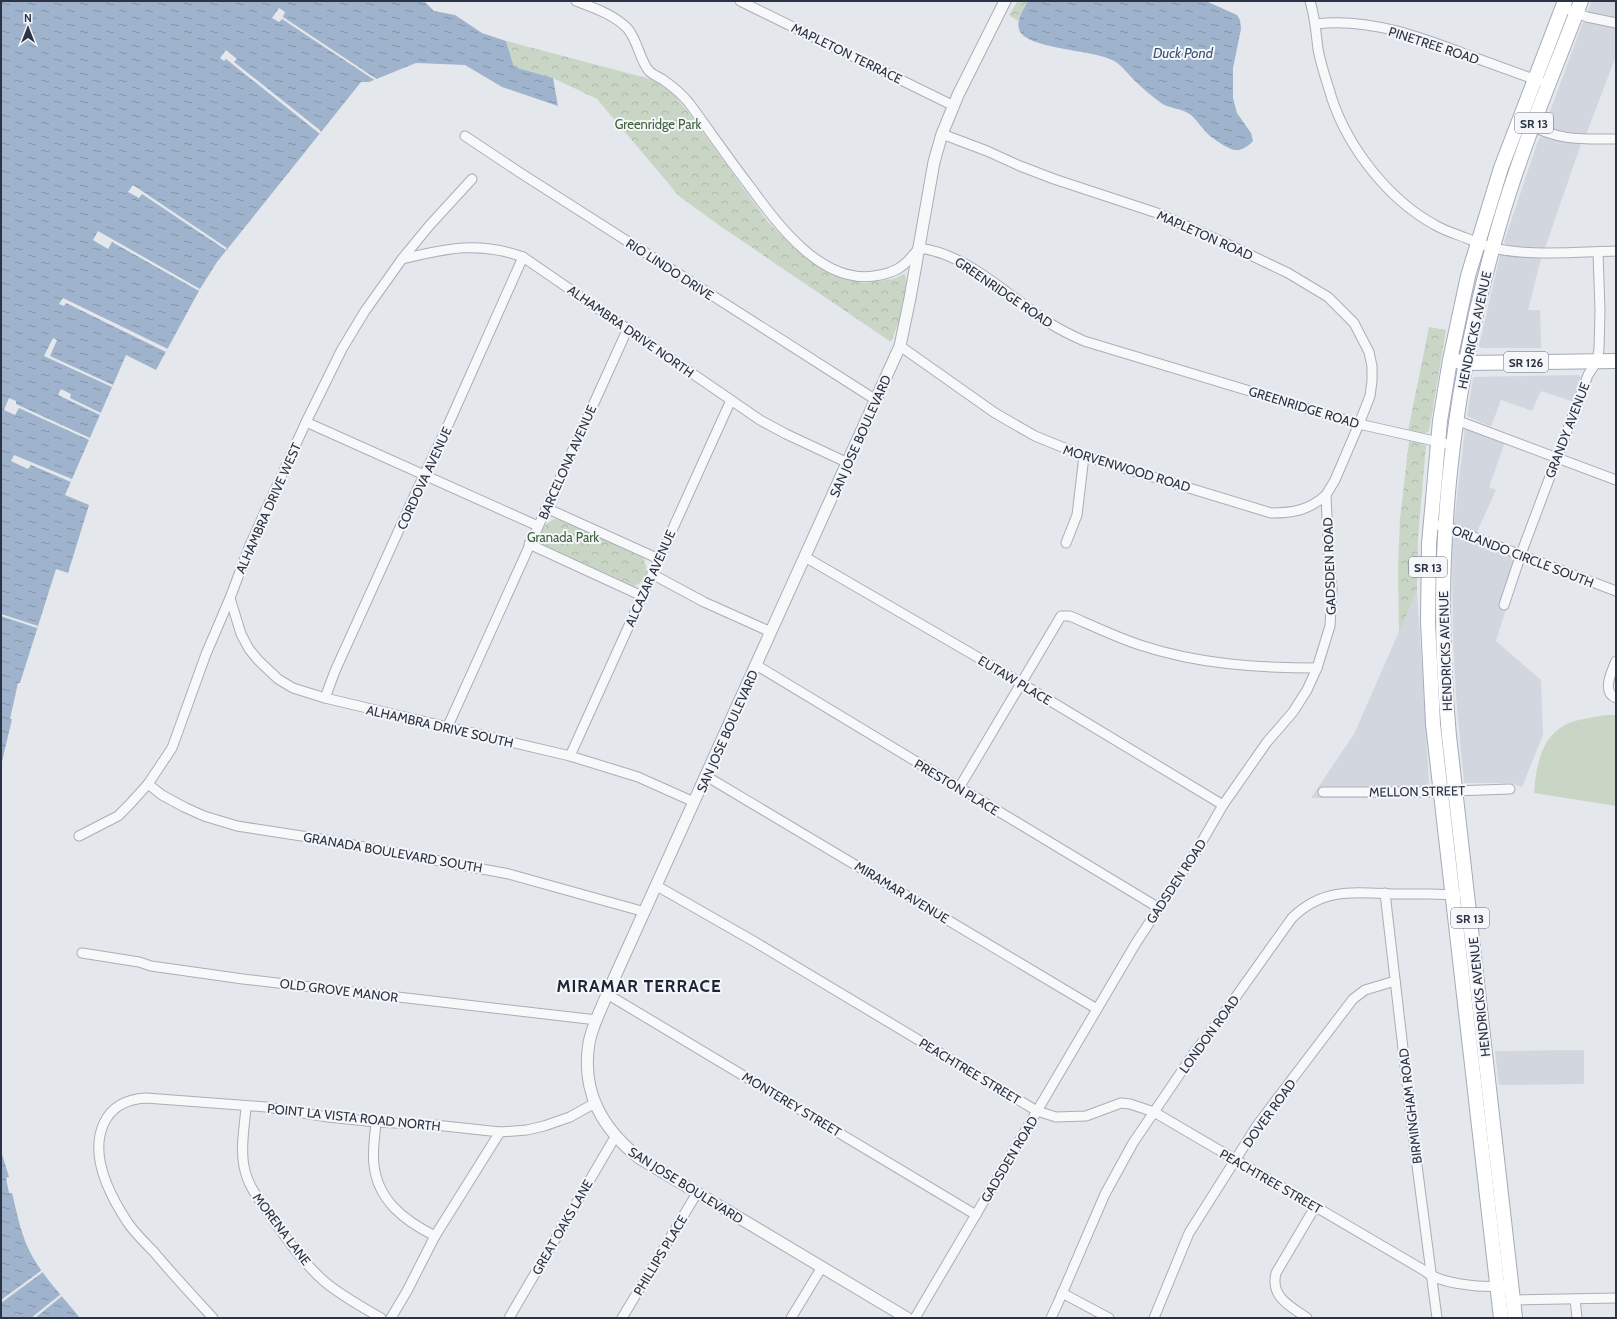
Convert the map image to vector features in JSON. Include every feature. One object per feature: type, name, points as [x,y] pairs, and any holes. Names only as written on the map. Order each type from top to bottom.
[{"type":"main road","name":"HENDRICKS AVENUE","points":[[1501,1318],[1440,791],[1432,708],[1428,622],[1430,524],[1437,442],[1450,364],[1468,276],[1501,168],[1564,4]]},
{"type":"main road","name":"HENDRICKS AVENUE","points":[[1515,1318],[1446,707],[1443,649],[1445,526],[1452,445],[1456,420],[1476,312],[1492,247],[1515,174],[1579,7]]},
{"type":"main road","name":"SR 126","points":[[1450,364],[1616,361]]},
{"type":"main road","points":[[1450,364],[1451,389],[1449,406],[1450,411],[1456,420]]},
{"type":"main road","points":[[1432,708],[1446,707]]},
{"type":"main road","points":[[1465,1007],[1479,1005]]},
{"type":"main road","points":[[1475,1094],[1490,1090]]},
{"type":"main road","points":[[1486,1191],[1500,1189]]},
{"type":"street","points":[[576,1],[611,16],[627,28],[635,40],[649,71],[676,89],[688,102],[759,200],[791,238],[809,253],[838,271],[851,276],[868,277],[886,274],[896,270],[909,261],[919,248]]},
{"type":"street","name":"MAPLETON TERRACE","points":[[740,1],[954,106]]},
{"type":"street","name":"SAN JOSE BOULEVARD","points":[[906,1318],[639,1158],[615,1137],[608,1128],[595,1103],[588,1079],[589,1043],[607,994],[900,346],[934,162],[942,134],[1005,1]]},
{"type":"street","points":[[1310,1],[1316,24],[1321,62],[1332,100],[1345,129],[1370,168],[1387,188],[1410,209],[1439,227],[1478,243],[1492,247],[1535,252],[1616,251]]},
{"type":"street","points":[[1564,4],[1579,7],[1588,17],[1616,24]]},
{"type":"street","name":"PINETREE ROAD","points":[[1316,24],[1344,23],[1388,29],[1444,46],[1549,85]]},
{"type":"street","points":[[1519,120],[1551,134],[1571,139],[1616,139]]},
{"type":"street","name":"MAPLETON ROAD","points":[[942,134],[1054,179],[1157,213],[1288,273],[1328,297],[1354,322],[1369,352],[1372,366],[1370,396],[1359,424]]},
{"type":"street","name":"RIO LINDO DRIVE","points":[[465,136],[876,400]]},
{"type":"street","name":"ALHAMBRA DRIVE WEST","points":[[79,836],[118,816],[148,784],[172,748],[208,648],[230,598],[250,545],[306,422],[342,349],[364,311],[402,259],[472,179]]},
{"type":"street","name":"ALHAMBRA DRIVE NORTH","points":[[402,259],[438,250],[465,247],[509,252],[523,257],[731,400],[786,434],[848,463]]},
{"type":"street","name":"GREENRIDGE ROAD","points":[[919,248],[936,251],[961,262],[1051,324],[1084,341],[1359,424],[1452,445]]},
{"type":"street","name":"GRANDY AVENUE","points":[[1504,605],[1521,554],[1588,375],[1597,361],[1600,312],[1598,252]]},
{"type":"street","name":"CORDOVA AVENUE","points":[[325,698],[335,671],[523,257]]},
{"type":"street","name":"BARCELONA AVENUE","points":[[447,728],[628,328]]},
{"type":"street","name":"MORVENWOOD ROAD","points":[[900,346],[995,413],[1035,436],[1084,456],[1271,513],[1302,510],[1316,504],[1326,495]]},
{"type":"street","name":"ALCAZAR AVENUE","points":[[570,756],[731,400]]},
{"type":"street","points":[[1456,420],[1616,480]]},
{"type":"street","points":[[306,422],[538,526]]},
{"type":"street","points":[[1326,495],[1336,480],[1359,424]]},
{"type":"street","points":[[1066,543],[1077,515],[1084,456]]},
{"type":"street","name":"GADSDEN ROAD","points":[[915,1318],[1098,1009],[1159,908],[1197,850],[1223,805],[1267,742],[1293,712],[1307,690],[1330,626],[1332,589],[1329,562],[1326,495]]},
{"type":"street","points":[[546,508],[659,559]]},
{"type":"street","name":"ORLANDO CIRCLE SOUTH","points":[[1430,524],[1445,526],[1616,591]]},
{"type":"street","points":[[529,544],[642,596]]},
{"type":"street","name":"EUTAW PLACE","points":[[805,557],[1022,684],[1223,805]]},
{"type":"street","points":[[652,574],[704,602],[771,632]]},
{"type":"street","name":"ALHAMBRA DRIVE SOUTH","points":[[230,598],[241,634],[249,649],[278,679],[293,688],[325,698],[447,728],[570,756],[638,777],[694,802]]},
{"type":"street","points":[[959,788],[1061,616],[1070,616],[1140,645],[1186,656],[1235,665],[1278,668],[1316,668]]},
{"type":"street","points":[[1613,695],[1608,685],[1616,661]]},
{"type":"street","name":"PRESTON PLACE","points":[[756,665],[1159,908]]},
{"type":"street","name":"MIRAMAR AVENUE","points":[[706,776],[1098,1009]]},
{"type":"street","name":"GRANADA BOULEVARD SOUTH","points":[[148,784],[162,795],[184,807],[204,816],[238,826],[321,839],[509,874],[645,912]]},
{"type":"street","name":"MELLON STREET","points":[[1323,792],[1510,789]]},
{"type":"street","name":"PEACHTREE STREET","points":[[657,886],[755,942],[1037,1111],[1056,1117],[1086,1116],[1121,1103],[1130,1104],[1154,1112],[1235,1161],[1425,1271],[1431,1276],[1454,1283],[1497,1286],[1511,1285]]},
{"type":"street","name":"LONDON ROAD","points":[[1051,1318],[1104,1194],[1133,1143],[1194,1053],[1292,918],[1312,901],[1327,895],[1340,893],[1452,894],[1468,892]]},
{"type":"street","name":"BIRMINGHAM ROAD","points":[[1385,893],[1413,1135],[1437,1318]]},
{"type":"street","name":"OLD GROVE MANOR","points":[[82,953],[138,962],[151,966],[242,978],[597,1020]]},
{"type":"street","name":"DOVER ROAD","points":[[1154,1318],[1189,1233],[1258,1124],[1353,999],[1365,990],[1395,981]]},
{"type":"street","name":"MONTEREY STREET","points":[[607,994],[976,1215]]},
{"type":"street","name":"POINT LA VISTA ROAD NORTH","points":[[213,1318],[130,1226],[118,1207],[107,1183],[101,1166],[99,1140],[105,1121],[112,1111],[121,1104],[129,1100],[141,1098],[246,1106],[376,1122],[435,1125],[500,1132],[527,1130],[544,1126],[570,1117],[595,1103]]},
{"type":"street","name":"MORENA LANE","points":[[246,1106],[243,1153],[244,1166],[251,1188],[306,1264],[347,1298],[381,1318]]},
{"type":"street","points":[[376,1122],[374,1166],[380,1189],[391,1206],[402,1217],[435,1236]]},
{"type":"street","points":[[391,1318],[407,1291],[435,1236],[500,1132]]},
{"type":"street","name":"GREAT OAKS LANE","points":[[509,1318],[615,1137]]},
{"type":"street","name":"PHILLIPS PLACE","points":[[622,1318],[697,1193]]},
{"type":"street","points":[[1307,1318],[1281,1299],[1277,1293],[1274,1281],[1276,1273],[1315,1207]]},
{"type":"street","points":[[791,1318],[822,1267]]},
{"type":"street","points":[[1062,1293],[1109,1318]]},
{"type":"street","points":[[1513,1300],[1616,1298]]},
{"type":"street","points":[[1575,1299],[1577,1318]]},
{"type":"shaded area","points":[[1592,1],[1616,1],[1616,20],[1593,15],[1588,11]]},
{"type":"shaded area","points":[[1583,22],[1593,22],[1616,27],[1616,56],[1586,135],[1576,135],[1549,129],[1545,125]]},
{"type":"shaded area","points":[[1539,138],[1582,141],[1545,248],[1512,247],[1504,242]]},
{"type":"shaded area","points":[[1510,253],[1542,255],[1528,310],[1540,310],[1541,348],[1482,348],[1479,346],[1500,255]]},
{"type":"shaded area","points":[[1579,375],[1582,379],[1574,402],[1541,391],[1532,411],[1501,400],[1491,427],[1467,416],[1474,377]]},
{"type":"shaded area","points":[[1465,429],[1474,430],[1505,442],[1489,487],[1496,490],[1476,534],[1454,523]]},
{"type":"shaded area","points":[[1459,536],[1466,537],[1518,557],[1506,609],[1496,641],[1541,680],[1543,735],[1522,787],[1511,783],[1464,783],[1456,696],[1453,639],[1452,539]]},
{"type":"shaded area","points":[[1417,591],[1430,798],[1311,798],[1354,734]]},
{"type":"shaded area","points":[[1584,1050],[1584,1084],[1499,1085],[1495,1051]]},
{"type":"green space","points":[[1018,1],[1028,1],[1018,21],[1009,15]]},
{"type":"green space","name":"Greenridge Park","points":[[506,41],[654,80],[673,94],[688,112],[767,221],[793,247],[820,267],[842,278],[864,283],[893,279],[905,274],[905,299],[891,342],[720,226],[679,196],[597,99],[553,78],[514,67]]},
{"type":"green space","points":[[1429,327],[1446,330],[1429,431],[1418,434],[1408,431]]},
{"type":"green space","points":[[1409,441],[1421,443],[1426,446],[1418,537],[1417,591],[1399,633],[1398,569],[1400,519]]},
{"type":"green space","name":"Granada Park","points":[[554,519],[563,520],[643,558],[646,567],[645,578],[639,584],[634,586],[542,544],[542,529]]},
{"type":"green space","points":[[1604,715],[1616,715],[1616,806],[1534,793],[1538,764],[1550,738],[1569,723]]},
{"type":"water","points":[[1,1],[424,1],[434,11],[455,15],[482,33],[506,41],[514,67],[553,78],[558,106],[502,87],[465,65],[416,63],[369,82],[361,82],[217,262],[200,289],[156,370],[126,355],[65,495],[89,505],[68,573],[56,569],[20,683],[18,683],[10,719],[12,719],[1,766]]},
{"type":"water","name":"Duck Pond","points":[[1028,1],[1206,1],[1237,15],[1240,20],[1241,29],[1233,68],[1233,98],[1237,113],[1251,133],[1253,141],[1239,150],[1231,149],[1208,134],[1191,115],[1161,103],[1141,87],[1116,62],[1094,54],[1047,45],[1024,36],[1018,26],[1021,15]]},
{"type":"water","points":[[1,1151],[9,1177],[6,1178],[9,1193],[12,1193],[21,1229],[30,1252],[42,1272],[80,1318],[1,1318]]},
{"type":"pier","points":[[279,8],[285,12],[283,17],[378,80],[376,81],[282,19],[279,22],[272,18]]},
{"type":"pier","points":[[226,50],[237,59],[234,62],[321,131],[320,134],[226,59],[224,61],[220,58]]},
{"type":"pier","points":[[133,185],[227,248],[226,250],[142,194],[139,198],[128,192]]},
{"type":"pier","points":[[98,231],[200,289],[199,291],[112,242],[108,249],[93,240]]},
{"type":"pier","points":[[63,298],[168,349],[166,352],[66,303],[64,306],[59,304]]},
{"type":"pier","points":[[53,338],[57,340],[50,356],[113,385],[112,387],[44,356]]},
{"type":"pier","points":[[61,389],[71,394],[70,398],[101,413],[100,415],[58,395]]},
{"type":"pier","points":[[9,398],[16,401],[16,404],[90,438],[89,440],[19,408],[15,415],[4,410]]},
{"type":"pier","points":[[14,455],[72,479],[71,482],[31,465],[28,469],[11,461]]},
{"type":"pier","points":[[1,614],[38,626],[37,628],[1,616]]},
{"type":"pier","points":[[42,1270],[43,1272],[1,1303],[1,1300]]},
{"type":"pier","points":[[61,1294],[62,1296],[35,1318],[31,1318]]},
{"type":"district","name":"MIRAMAR TERRACE","points":[[639,986]]}]
